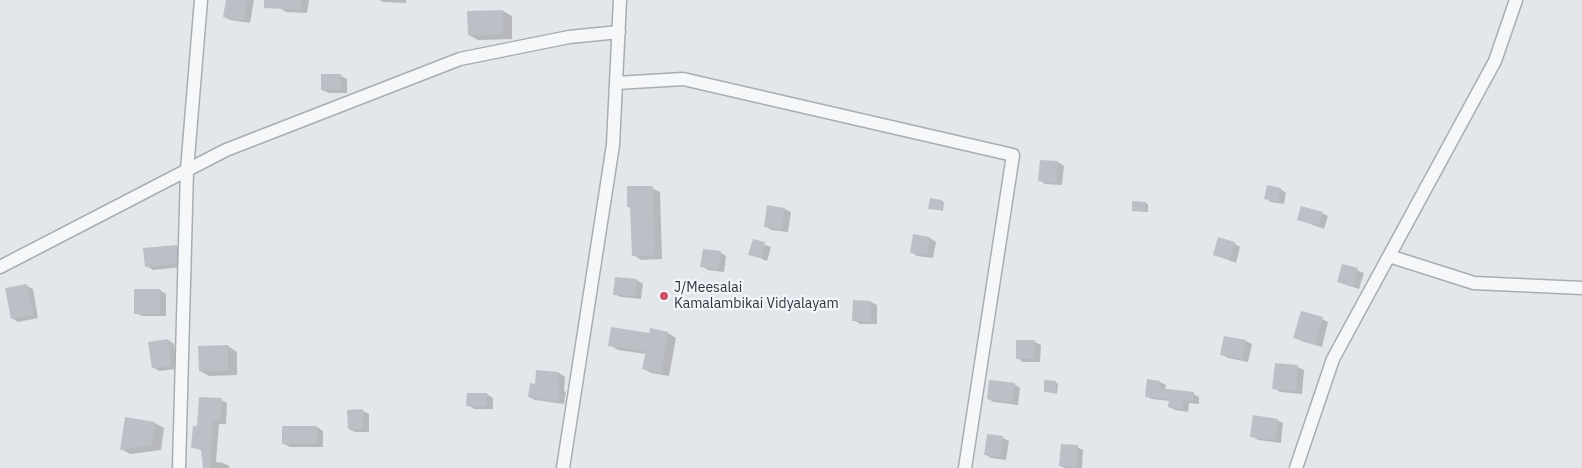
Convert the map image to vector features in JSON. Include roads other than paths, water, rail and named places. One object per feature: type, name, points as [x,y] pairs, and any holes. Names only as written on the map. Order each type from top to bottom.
[{"type":"street","points":[[179,468],[187,170],[200,0]]},
{"type":"street","points":[[563,468],[613,145],[620,0]]},
{"type":"street","points":[[1296,468],[1334,359],[1495,61],[1516,0]]},
{"type":"street","points":[[0,267],[226,150],[460,59],[569,37],[619,32]]},
{"type":"street","points":[[616,84],[683,78],[1013,155],[965,468]]},
{"type":"street","points":[[1389,256],[1474,283],[1582,288]]},
{"type":"place","name":"J/Meesalai Kamalambikai Vidyalayam","points":[[664,296]]}]
